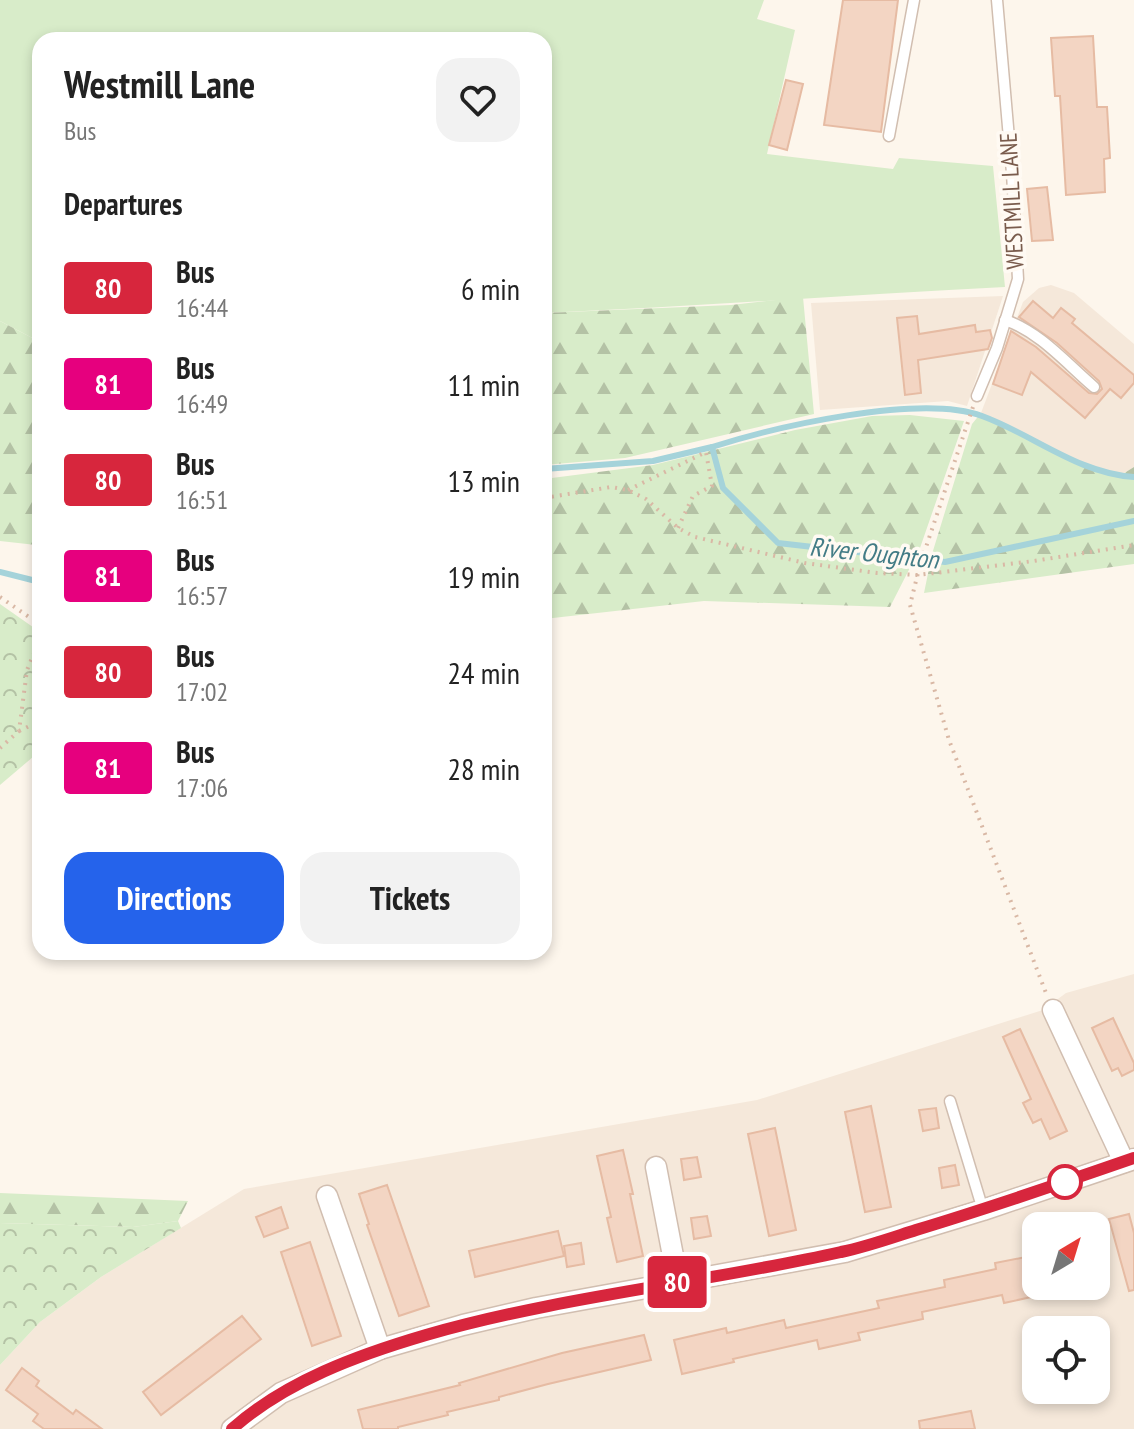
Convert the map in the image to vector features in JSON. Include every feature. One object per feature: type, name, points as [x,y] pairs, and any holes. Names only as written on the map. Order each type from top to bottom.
[{"type":"street","points":[[232,1429],[281,1393],[380,1349],[536,1308],[845,1252],[983,1210],[1129,1160],[1053,1010]]},
{"type":"street","points":[[656,1167],[678,1282]]},
{"type":"street","points":[[327,1196],[380,1349]]},
{"type":"lane","points":[[889,136],[914,0]]},
{"type":"lane","name":"WESTMILL LANE","points":[[975,402],[997,348],[1018,279],[997,0]]},
{"type":"lane","points":[[1005,320],[1022,326],[1036,336],[1094,387]]},
{"type":"lane","points":[[950,1101],[983,1210]]},
{"type":"path","points":[[975,402],[920,565],[910,605],[949,740],[1053,1010]]},
{"type":"path","points":[[628,490],[706,452],[712,486],[693,496],[678,528]]},
{"type":"path","points":[[552,497],[611,487],[628,490],[646,499],[678,528],[695,537],[805,563],[877,573],[918,575],[1134,545]]},
{"type":"path","points":[[0,597],[32,618]]},
{"type":"path","points":[[19,731],[27,670],[32,658]]},
{"type":"path","points":[[0,748],[19,731],[32,725]]},
{"type":"shaded area","points":[[1051,285],[1074,293],[1134,344],[1134,467],[1121,475],[1081,463],[981,413],[1023,302],[1039,288]]},
{"type":"shaded area","points":[[1003,296],[967,406],[948,401],[820,410],[811,303]]},
{"type":"shaded area","points":[[1134,974],[1134,1429],[0,1429],[0,1365],[40,1322],[101,1277],[244,1189],[757,1100],[1043,1010],[1066,993]]},
{"type":"green space","points":[[0,0],[764,0],[757,19],[795,30],[767,154],[893,169],[899,158],[993,166],[1005,287],[552,313],[552,32],[32,32],[32,338],[0,321]]},
{"type":"green space","points":[[803,297],[814,414],[625,458],[552,464],[552,313],[731,305]]},
{"type":"green space","points":[[0,321],[32,338],[32,545],[0,541]]},
{"type":"green space","points":[[981,413],[1081,463],[1121,475],[1134,467],[1134,564],[924,593],[932,554],[972,424]]},
{"type":"green space","points":[[910,415],[964,421],[920,548],[890,607],[704,601],[552,618],[552,478],[653,465],[795,430],[872,416]]},
{"type":"green space","points":[[0,604],[32,626],[32,758],[0,785]]},
{"type":"green space","points":[[0,1193],[188,1201],[178,1221],[133,1227],[0,1223]]},
{"type":"green space","points":[[178,1221],[181,1228],[101,1277],[40,1322],[0,1365],[0,1223],[133,1227]]},
{"type":"building","points":[[843,0],[898,0],[881,132],[824,125]]},
{"type":"building","points":[[1093,36],[1097,107],[1107,107],[1110,158],[1104,159],[1105,192],[1066,195],[1060,96],[1055,96],[1051,38]]},
{"type":"building","points":[[786,80],[803,84],[787,150],[769,145]]},
{"type":"building","points":[[1047,187],[1053,240],[1032,241],[1027,189]]},
{"type":"building","points":[[1033,301],[1053,318],[1061,308],[1075,319],[1072,323],[1134,375],[1134,383],[1121,398],[1110,389],[1085,418],[1031,372],[1022,395],[993,384],[1011,331],[1036,347],[1089,393],[1097,394],[1102,389],[1099,381],[1057,343],[1019,317]]},
{"type":"building","points":[[917,316],[919,334],[975,325],[976,332],[990,330],[992,338],[988,349],[918,360],[921,393],[905,395],[897,318]]},
{"type":"building","points":[[1113,1018],[1134,1063],[1134,1070],[1122,1076],[1118,1068],[1112,1071],[1092,1028]]},
{"type":"building","points":[[1020,1029],[1067,1131],[1050,1139],[1041,1119],[1033,1123],[1023,1103],[1031,1099],[1003,1037]]},
{"type":"building","points":[[871,1106],[891,1207],[865,1212],[845,1112]]},
{"type":"building","points":[[936,1108],[939,1128],[923,1131],[919,1110]]},
{"type":"building","points":[[775,1128],[796,1230],[769,1236],[748,1134]]},
{"type":"building","points":[[623,1150],[643,1256],[617,1262],[607,1218],[611,1217],[597,1156]]},
{"type":"building","points":[[697,1157],[701,1177],[684,1180],[681,1159]]},
{"type":"building","points":[[955,1165],[959,1185],[942,1188],[939,1168]]},
{"type":"building","points":[[387,1185],[429,1306],[399,1316],[359,1194]]},
{"type":"building","points":[[281,1207],[288,1228],[264,1237],[256,1217]]},
{"type":"building","points":[[1129,1214],[1134,1233],[1134,1290],[1129,1291],[1110,1219]]},
{"type":"building","points":[[707,1216],[711,1236],[694,1239],[691,1218]]},
{"type":"building","points":[[558,1231],[564,1256],[475,1277],[469,1251]]},
{"type":"building","points":[[310,1242],[341,1336],[312,1346],[281,1252]]},
{"type":"building","points":[[581,1243],[584,1264],[567,1267],[564,1246]]},
{"type":"building","points":[[1022,1258],[1022,1299],[1004,1303],[1002,1295],[922,1312],[923,1319],[858,1333],[860,1340],[819,1349],[817,1340],[682,1374],[674,1340],[726,1328],[727,1333],[784,1320],[786,1328],[879,1308],[877,1301],[945,1287],[944,1280],[996,1269],[995,1263]]},
{"type":"building","points":[[242,1316],[261,1339],[161,1415],[143,1392]]},
{"type":"building","points":[[644,1335],[651,1360],[499,1397],[499,1400],[447,1412],[448,1415],[398,1429],[363,1429],[358,1410],[460,1385],[562,1353]]},
{"type":"building","points":[[22,1368],[39,1381],[36,1386],[73,1414],[76,1410],[102,1429],[44,1429],[33,1421],[38,1414],[6,1390]]},
{"type":"building","points":[[971,1411],[975,1429],[920,1429],[919,1421]]},
{"type":"waterway","name":"River Oughton","points":[[712,447],[772,430],[847,415],[923,408],[955,410],[1001,424],[1075,461],[1113,474],[1134,477]]},
{"type":"waterway","name":"River Oughton","points":[[552,468],[653,461],[712,447],[723,488],[778,543],[945,562],[1134,521]]},
{"type":"waterway","name":"River Oughton","points":[[0,572],[32,580]]},
{"type":"bus line","name":"80","points":[[232,1429],[281,1393],[380,1349],[536,1308],[845,1252],[983,1210],[1134,1158]]}]
